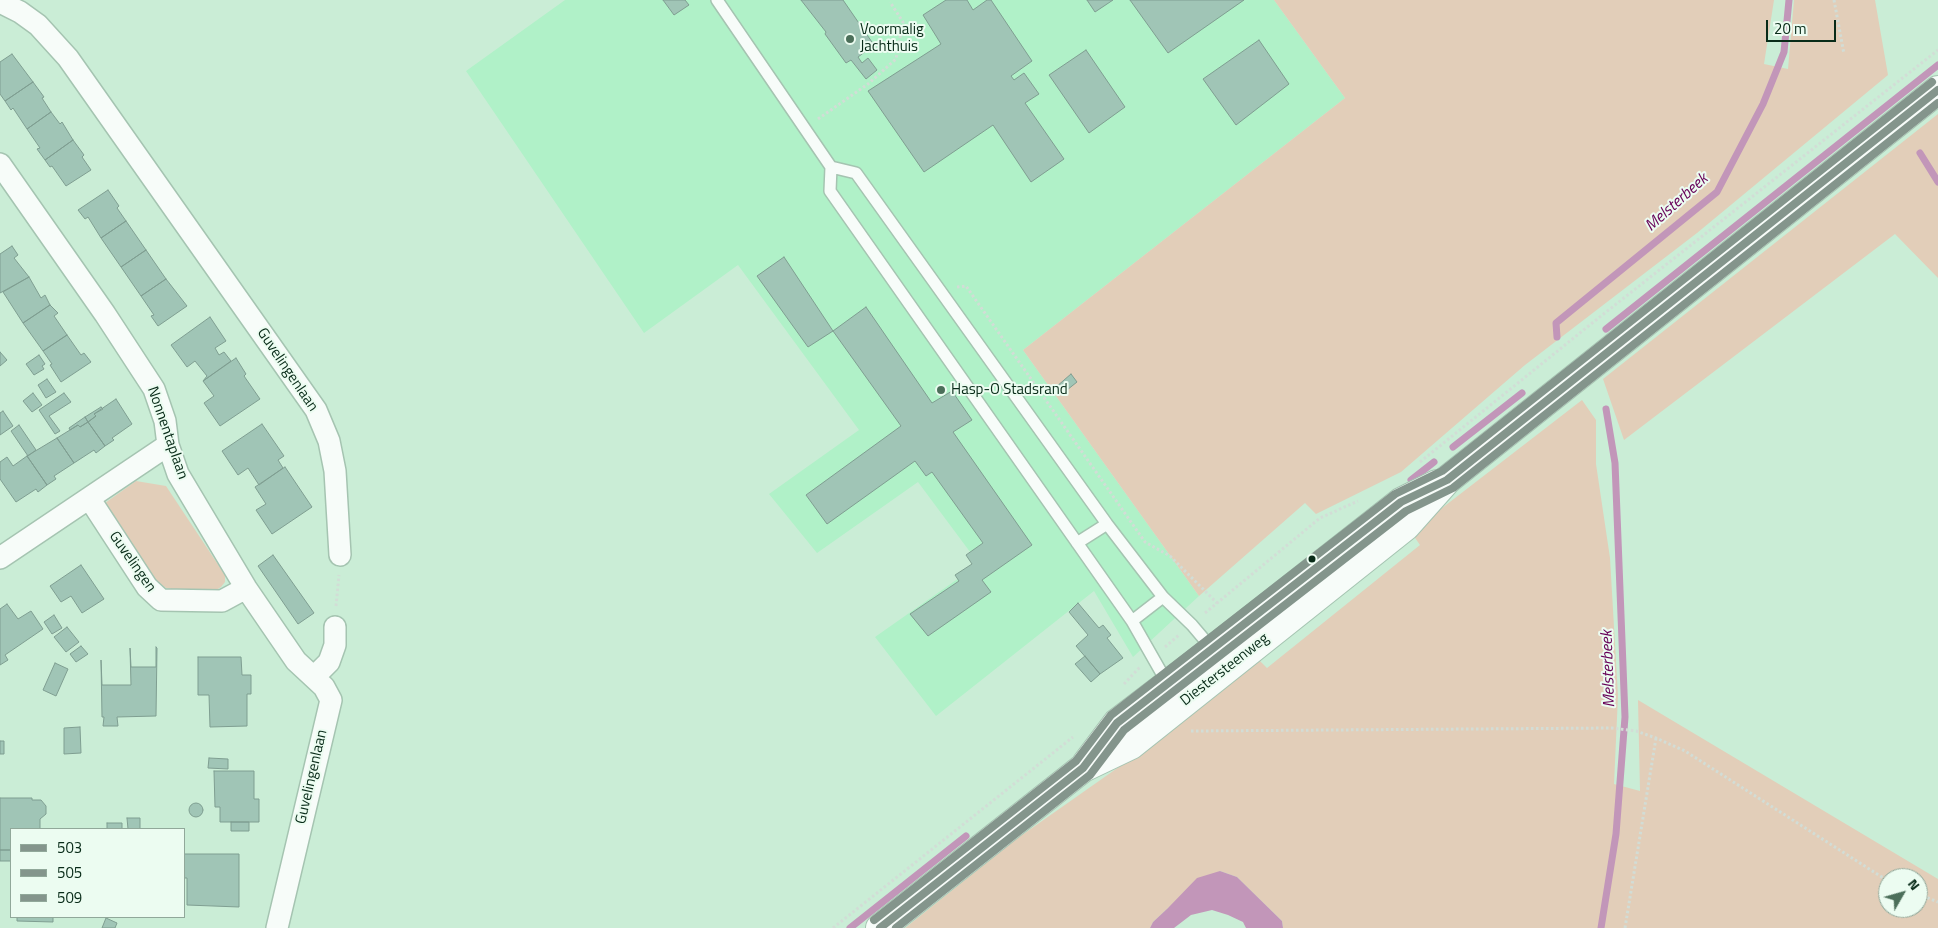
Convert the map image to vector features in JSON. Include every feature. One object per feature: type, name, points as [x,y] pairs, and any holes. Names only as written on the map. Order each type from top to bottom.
[{"type":"main road","name":"Diestersteenweg","points":[[1084,768],[1117,723],[1175,693],[1406,526],[1447,480],[1938,90]]},
{"type":"main road","name":"Diestersteenweg","points":[[880,928],[1084,768],[1131,745],[1154,726],[1175,693]]},
{"type":"street","name":"Guvelingenlaan","points":[[0,2],[20,12],[38,25],[68,58],[316,410],[329,441],[335,470],[340,554]]},
{"type":"street","name":"Nonnentaplaan","points":[[0,164],[105,314],[154,389],[165,421],[168,445],[178,474],[246,588],[296,662],[314,677]]},
{"type":"street","points":[[0,558],[168,445]]},
{"type":"street","name":"Guvelingen","points":[[89,498],[147,587],[160,600],[222,601],[246,588]]},
{"type":"street","points":[[314,677],[329,662],[335,645],[335,628]]},
{"type":"street","name":"Guvelingenlaan","points":[[277,928],[331,700],[324,687],[314,677]]},
{"type":"lane","points":[[717,0],[831,167],[830,191],[1132,621],[1175,693]]},
{"type":"lane","points":[[831,167],[856,173],[1107,524],[1163,598],[1192,624],[1220,659]]},
{"type":"lane","points":[[1078,544],[1107,524]]},
{"type":"lane","points":[[1132,621],[1163,598]]},
{"type":"path","points":[[1834,0],[1844,54]]},
{"type":"path","points":[[805,128],[868,84],[896,59],[903,22],[890,2]]},
{"type":"path","points":[[938,288],[966,286],[1145,542],[1170,556],[1217,603]]},
{"type":"path","points":[[335,628],[340,554]]},
{"type":"path","points":[[1154,726],[1179,731],[1612,728],[1636,731],[1685,751],[1878,875]]},
{"type":"path","points":[[1625,928],[1656,738]]},
{"type":"shaded area","name":"Hasp-O Stadsrand","points":[[565,0],[1274,0],[1345,98],[1023,350],[1199,596],[1133,657],[1094,591],[936,716],[875,637],[979,564],[918,482],[817,553],[769,494],[859,430],[738,265],[644,333],[466,71]]},
{"type":"shaded area","points":[[1274,0],[1774,0],[1764,64],[1788,69],[1794,0],[1875,0],[1888,75],[1697,233],[1525,365],[1401,472],[1316,514],[1305,503],[1199,596],[1023,350],[1345,98]]},
{"type":"shaded area","points":[[1938,114],[1938,278],[1895,234],[1624,440],[1603,379]]},
{"type":"shaded area","points":[[1582,400],[1596,420],[1596,464],[1610,558],[1618,696],[1614,784],[1640,791],[1638,700],[1920,868],[1878,868],[1878,918],[1928,918],[1928,873],[1938,879],[1938,928],[1283,928],[1282,921],[1237,877],[1220,871],[1168,908],[1153,922],[1150,928],[905,928],[1015,840],[1153,743],[1255,656],[1267,668],[1420,545],[1411,532]]},
{"type":"shaded area","points":[[136,481],[166,486],[225,575],[225,582],[221,587],[213,592],[193,593],[166,588],[153,578],[105,503]]},
{"type":"shaded area","points":[[1220,871],[1237,877],[1282,921],[1283,928],[1246,928],[1243,922],[1212,910],[1191,915],[1174,928],[1150,928],[1153,922],[1197,878]]},
{"type":"building","points":[[663,0],[685,0],[689,5],[674,15]]},
{"type":"building","name":"Voormalig Jachthuis","points":[[801,0],[843,0],[874,45],[858,57],[862,63],[868,58],[877,70],[866,79],[851,60],[846,63],[825,34],[826,32]]},
{"type":"building","points":[[946,0],[967,0],[973,10],[987,0],[991,0],[1032,61],[1011,76],[1014,80],[1024,73],[1039,94],[1025,103],[1064,159],[1031,182],[993,125],[924,172],[868,91],[941,44],[923,15]]},
{"type":"building","points":[[1087,0],[1113,0],[1095,12]]},
{"type":"building","points":[[1130,0],[1244,0],[1168,53]]},
{"type":"building","points":[[1259,40],[1289,84],[1236,125],[1203,79]]},
{"type":"building","points":[[1086,50],[1125,107],[1089,133],[1049,75]]},
{"type":"building","points":[[12,54],[33,82],[5,101],[0,94],[0,62]]},
{"type":"building","points":[[33,82],[44,97],[42,98],[51,112],[27,129],[13,108],[11,110],[5,101]]},
{"type":"building","points":[[51,112],[60,124],[62,122],[73,140],[45,160],[37,149],[40,148],[27,129]]},
{"type":"building","points":[[73,140],[84,155],[82,157],[91,170],[66,186],[52,166],[50,167],[45,160]]},
{"type":"building","points":[[108,190],[126,221],[101,238],[88,217],[85,219],[78,210]]},
{"type":"building","points":[[126,221],[146,250],[121,267],[101,238]]},
{"type":"building","points":[[12,246],[18,255],[14,258],[29,277],[0,293],[0,254]]},
{"type":"building","points":[[146,250],[166,279],[141,296],[121,267]]},
{"type":"building","points":[[784,257],[833,331],[808,347],[757,276]]},
{"type":"building","points":[[29,277],[41,298],[45,295],[50,305],[23,323],[3,292]]},
{"type":"building","points":[[166,279],[187,306],[158,326],[151,316],[154,315],[141,296]]},
{"type":"building","points":[[50,305],[58,313],[54,316],[67,335],[43,351],[23,323]]},
{"type":"building","points":[[866,307],[932,403],[952,391],[972,420],[953,432],[1032,545],[982,580],[991,592],[928,636],[910,614],[959,581],[955,575],[972,564],[966,555],[983,543],[932,472],[926,476],[915,461],[827,524],[806,495],[901,426],[833,331]]},
{"type":"building","points":[[210,317],[226,341],[215,348],[219,355],[224,352],[231,361],[203,381],[207,376],[195,361],[187,367],[171,345]]},
{"type":"building","points":[[67,335],[81,355],[84,353],[91,362],[61,382],[43,351]]},
{"type":"building","points":[[0,352],[7,360],[0,366]]},
{"type":"building","points":[[39,355],[45,364],[42,366],[44,369],[34,375],[26,364]]},
{"type":"building","points":[[236,358],[246,374],[244,376],[260,399],[220,426],[204,403],[214,396],[203,381]]},
{"type":"building","points":[[1071,374],[1077,382],[1062,394],[1056,387]]},
{"type":"building","points":[[47,379],[56,392],[46,398],[38,385]]},
{"type":"building","points":[[33,393],[42,405],[32,412],[23,401]]},
{"type":"building","points":[[64,393],[71,402],[49,416],[60,431],[55,434],[39,410]]},
{"type":"building","points":[[116,399],[132,424],[112,438],[114,440],[105,446],[88,422],[96,416],[94,414]]},
{"type":"building","points":[[101,407],[103,409],[94,414],[96,416],[88,422],[85,417]]},
{"type":"building","points":[[3,411],[13,426],[0,435],[0,413]]},
{"type":"building","points":[[85,417],[88,422],[70,430],[69,428]]},
{"type":"building","points":[[88,422],[105,446],[96,453],[94,450],[74,463],[57,438],[78,425],[80,427]]},
{"type":"building","points":[[262,424],[284,456],[278,460],[283,468],[259,485],[248,468],[238,475],[222,451]]},
{"type":"building","points":[[19,425],[36,450],[28,456],[11,431]]},
{"type":"building","points":[[57,438],[74,463],[54,476],[56,479],[47,485],[27,456]]},
{"type":"building","points":[[27,456],[47,485],[38,492],[36,489],[16,502],[0,479],[0,462],[7,457],[13,466]]},
{"type":"building","points":[[285,467],[312,507],[272,534],[256,510],[266,504],[255,487]]},
{"type":"building","points":[[273,555],[314,613],[298,624],[258,566]]},
{"type":"building","points":[[81,565],[104,599],[82,613],[71,596],[61,602],[50,586]]},
{"type":"building","points":[[1078,603],[1099,628],[1103,625],[1111,635],[1107,638],[1123,658],[1100,674],[1076,646],[1088,635],[1069,612]]},
{"type":"building","points":[[7,604],[18,619],[31,611],[43,629],[5,655],[8,660],[0,665],[0,609]]},
{"type":"building","points":[[54,615],[62,628],[52,634],[44,622]]},
{"type":"building","points":[[67,627],[79,642],[66,652],[54,637]]},
{"type":"building","points":[[81,646],[88,654],[76,662],[70,654]]},
{"type":"building","points":[[130,648],[131,667],[156,667],[157,648],[156,716],[117,717],[118,726],[103,726],[101,660],[102,685],[131,685]]},
{"type":"building","points":[[1085,656],[1100,674],[1091,682],[1075,664]]},
{"type":"building","points":[[198,657],[241,657],[242,675],[251,675],[251,694],[247,694],[247,726],[210,727],[209,695],[198,695]]},
{"type":"building","points":[[55,663],[68,669],[56,696],[43,690]]},
{"type":"building","points":[[80,727],[81,753],[64,754],[64,728]]},
{"type":"building","points":[[0,741],[4,741],[4,754],[0,754]]},
{"type":"building","points":[[209,758],[228,759],[228,769],[208,768]]},
{"type":"building","points":[[214,771],[254,771],[254,799],[259,799],[259,822],[220,822],[220,807],[215,807]]},
{"type":"building","points":[[0,798],[32,798],[32,800],[41,800],[46,806],[46,814],[40,819],[40,828],[10,828],[10,850],[0,850]]},
{"type":"building","points":[[196,803],[201,805],[203,810],[201,815],[196,817],[191,815],[189,810],[191,805]]},
{"type":"building","points":[[127,818],[140,818],[140,828],[128,828]]},
{"type":"building","points":[[231,822],[249,822],[249,831],[231,831]]},
{"type":"building","points":[[107,823],[122,823],[122,828],[107,828]]},
{"type":"building","points":[[0,850],[10,850],[10,861],[0,861]]},
{"type":"building","points":[[185,854],[239,854],[239,907],[187,905],[187,878],[185,878]]},
{"type":"building","points":[[17,918],[53,918],[53,922],[17,921]]},
{"type":"building","points":[[106,918],[117,923],[115,928],[102,928]]},
{"type":"waterway","name":"Melsterbeek","points":[[1557,337],[1556,323],[1717,192],[1763,104],[1784,52],[1789,0]]},
{"type":"waterway","points":[[1606,329],[1938,65]]},
{"type":"waterway","points":[[1920,153],[1938,182]]},
{"type":"waterway","points":[[1453,447],[1522,393]]},
{"type":"waterway","name":"Melsterbeek","points":[[1601,928],[1616,834],[1625,717],[1615,463],[1606,409]]},
{"type":"waterway","points":[[1411,480],[1434,462]]},
{"type":"waterway","points":[[850,928],[966,836]]},
{"type":"transit line","name":"509","points":[[874,920],[1076,761],[1111,715],[1395,494],[1442,471],[1932,82]]},
{"type":"transit line","name":"503","points":[[880,928],[1083,768],[1117,723],[1401,502],[1447,480],[1938,90]]},
{"type":"transit line","name":"505","points":[[896,928],[1090,775],[1124,730],[1406,511],[1453,488],[1938,103]]},
{"type":"place","name":"Voormalig Jachthuis","points":[[850,39]]},
{"type":"place","name":"Hasp-O Stadsrand","points":[[941,390]]}]
